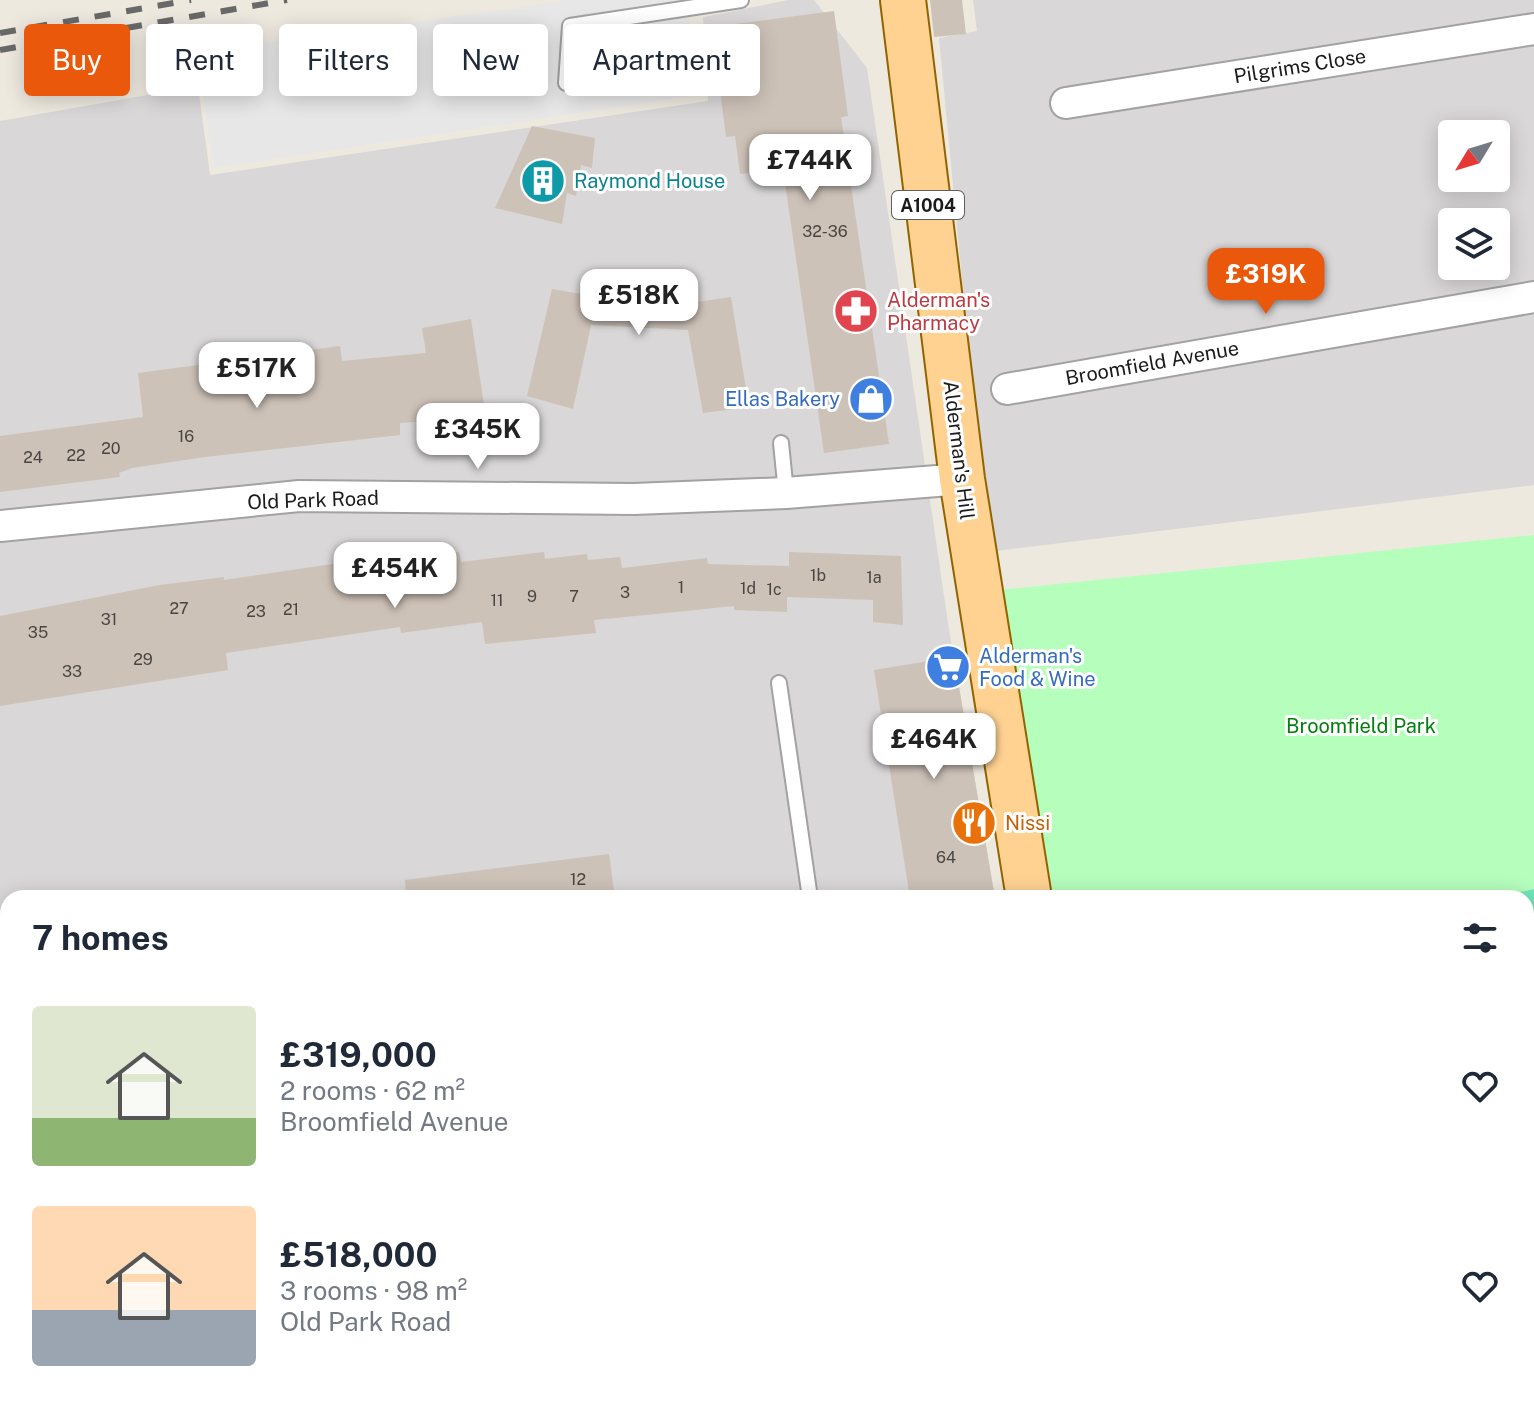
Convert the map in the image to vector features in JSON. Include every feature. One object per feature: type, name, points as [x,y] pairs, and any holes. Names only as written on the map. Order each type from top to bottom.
[{"type":"main road","name":"Alderman's Hill","points":[[904,6],[962,479],[1028,890]]},
{"type":"street","name":"Pilgrims Close","points":[[1066,103],[1534,29]]},
{"type":"street","name":"Broomfield Avenue","points":[[1007,389],[1534,297]]},
{"type":"street","name":"Old Park Road","points":[[0,526],[299,496],[634,499],[786,493],[962,479]]},
{"type":"lane","points":[[583,24],[741,0]]},
{"type":"lane","points":[[781,443],[786,493]]},
{"type":"lane","points":[[779,683],[809,890]]},
{"type":"shaded area","points":[[569,0],[687,0],[690,24],[564,24],[564,96],[691,96],[214,168],[203,96],[263,96],[263,43],[279,41],[279,96],[417,96],[417,24],[400,24]]},
{"type":"shaded area","points":[[789,0],[814,0],[867,68],[949,630],[994,890],[0,890],[0,121],[146,95],[199,96],[210,175],[708,101],[708,96],[760,96],[760,24],[703,24],[703,17]]},
{"type":"shaded area","points":[[973,0],[1534,0],[1534,485],[988,552],[939,38],[977,31]]},
{"type":"green space","name":"Broomfield Park","points":[[1534,535],[1534,890],[1048,890],[999,590]]},
{"type":"building","points":[[930,0],[962,0],[966,34],[934,37]]},
{"type":"building","points":[[834,11],[848,116],[841,117],[889,444],[824,453],[783,169],[740,174],[735,136],[726,137],[721,96],[760,96],[760,24],[735,24]]},
{"type":"building","name":"Raymond House","points":[[532,126],[595,138],[592,168],[581,165],[576,196],[567,193],[562,224],[495,208]]},
{"type":"building","points":[[587,278],[689,283],[690,303],[731,297],[749,407],[703,413],[688,330],[591,325],[573,409],[527,396],[552,289],[587,295]]},
{"type":"building","points":[[471,319],[484,405],[473,405],[473,418],[400,423],[400,435],[205,457],[132,468],[119,473],[120,477],[0,492],[0,436],[143,417],[138,373],[340,346],[342,361],[426,353],[422,328]]},
{"type":"building","points":[[459,552],[461,562],[544,552],[545,559],[587,554],[588,560],[620,557],[622,568],[707,558],[708,564],[789,566],[789,552],[901,556],[903,625],[873,622],[873,600],[787,597],[787,612],[734,610],[734,606],[594,620],[596,633],[485,644],[482,622],[401,633],[400,627],[226,653],[228,670],[0,706],[0,616],[160,585],[224,577],[224,580],[380,557],[380,562]]},
{"type":"building","points":[[954,657],[994,890],[909,890],[874,670]]},
{"type":"building","points":[[609,854],[614,890],[406,890],[405,880]]},
{"type":"railway","points":[[0,33],[191,0]]},
{"type":"railway","points":[[0,50],[287,0]]},
{"type":"place","name":"Raymond House","points":[[543,181]]},
{"type":"place","name":"Alderman's Pharmacy","points":[[856,311]]},
{"type":"place","name":"Ellas Bakery","points":[[871,399]]},
{"type":"place","name":"Alderman's Food & Wine","points":[[948,667]]},
{"type":"place","name":"Nissi","points":[[974,823]]}]
